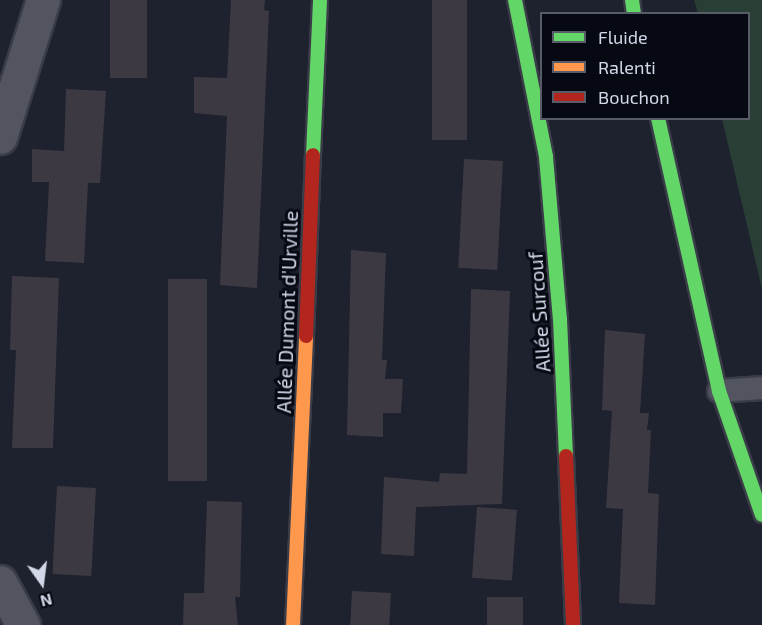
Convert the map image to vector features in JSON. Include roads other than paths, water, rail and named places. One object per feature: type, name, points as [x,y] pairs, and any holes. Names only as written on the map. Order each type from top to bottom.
[{"type":"street","points":[[0,137],[43,0]]},
{"type":"street","name":"Allée Dumont d'Urville","points":[[293,625],[320,0]]},
{"type":"street","name":"Allée Surcouf","points":[[515,0],[546,157],[560,320],[573,625]]},
{"type":"street","points":[[658,120],[719,391],[762,515]]},
{"type":"street","points":[[0,582],[23,625]]},
{"type":"lane","points":[[719,391],[762,388]]}]
